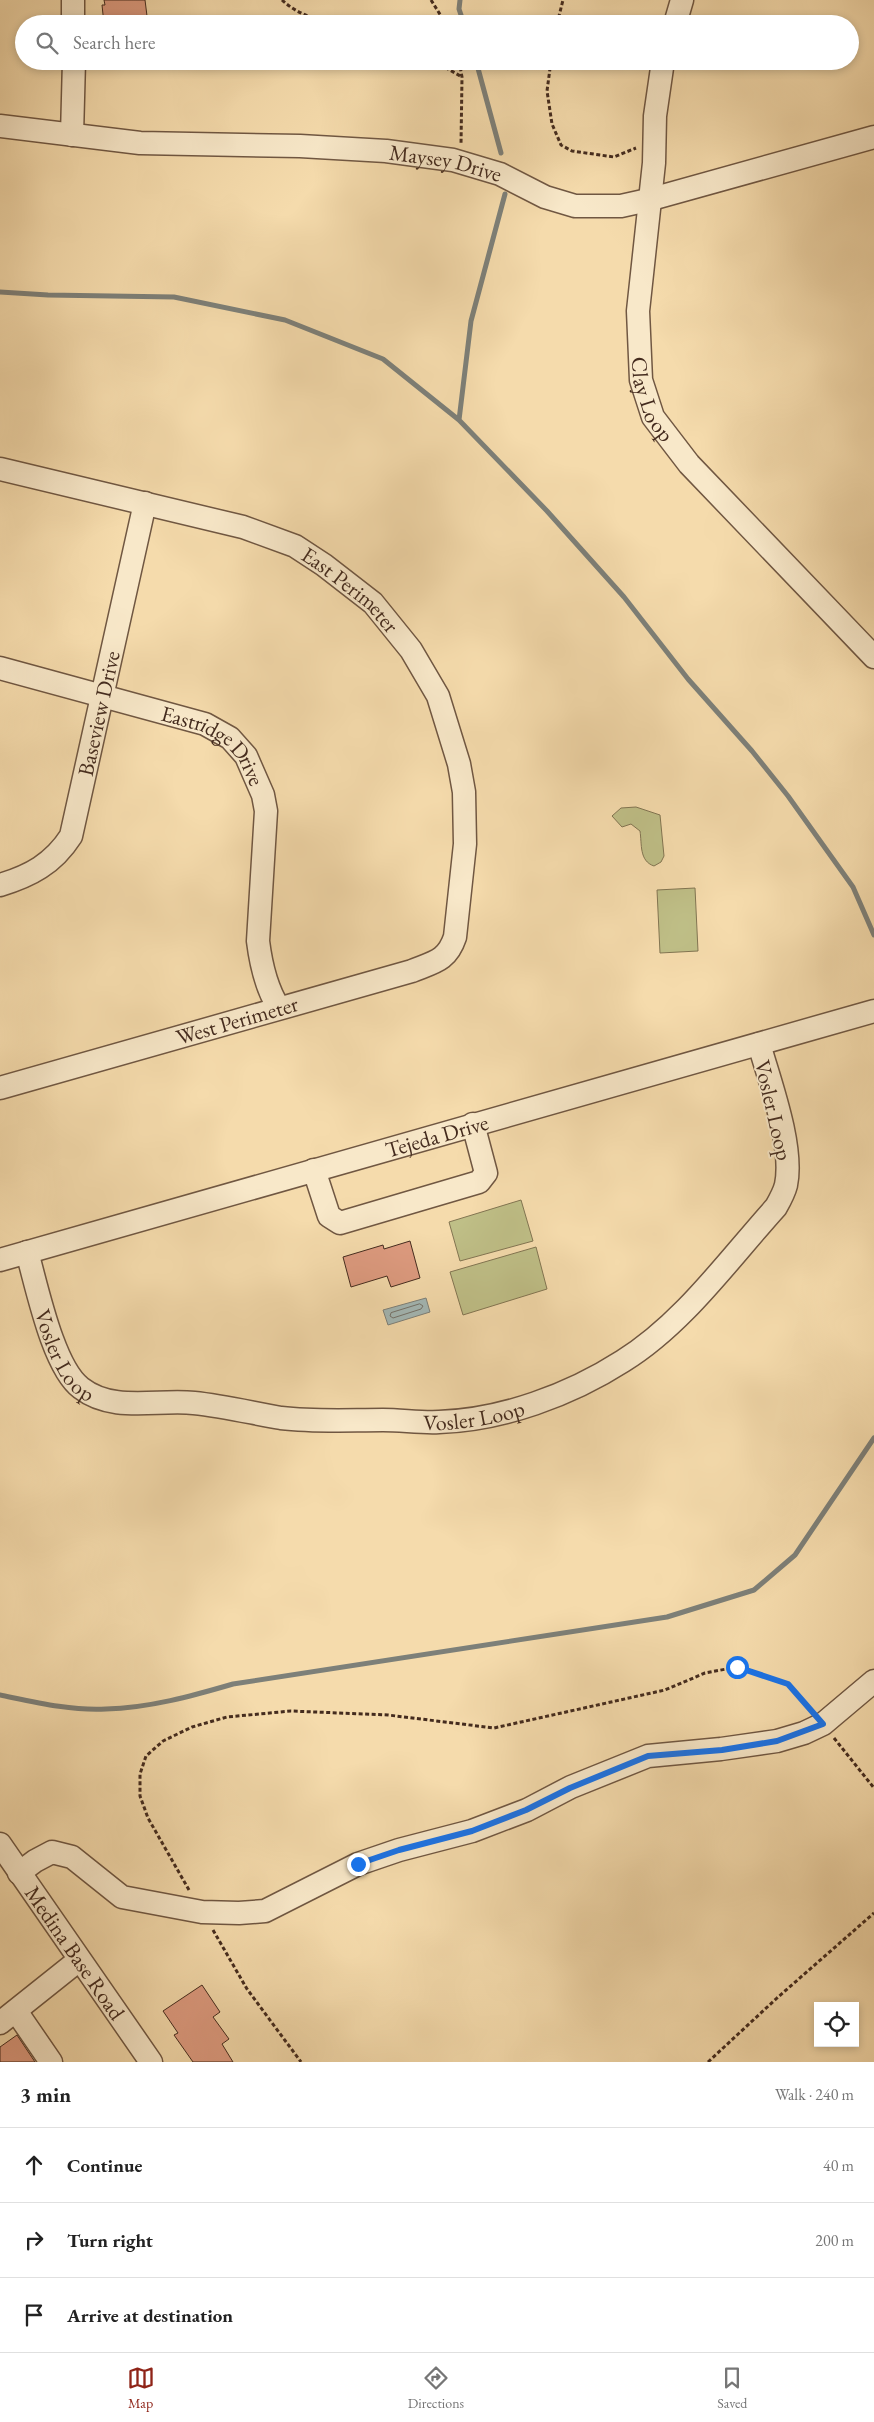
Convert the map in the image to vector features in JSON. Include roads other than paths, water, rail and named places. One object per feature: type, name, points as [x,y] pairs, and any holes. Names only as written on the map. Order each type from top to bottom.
[{"type":"street","points":[[73,0],[73,15]]},
{"type":"street","points":[[677,15],[682,0]]},
{"type":"street","points":[[72,135],[74,70]]},
{"type":"street","name":"Clay Loop","points":[[662,70],[655,116],[654,145],[638,311],[640,380],[653,417],[689,464],[874,657]]},
{"type":"street","name":"Maysey Drive","points":[[0,126],[140,144],[214,143],[386,151],[460,162],[500,174],[545,197],[575,206],[621,206],[648,200],[874,137]]},
{"type":"street","name":"East Perimeter","points":[[0,468],[244,527],[295,546],[324,565],[373,603],[402,638],[438,696],[459,764],[464,792],[464,844],[456,930]]},
{"type":"street","name":"Baseview Drive","points":[[0,885],[28,876],[50,862],[71,836],[145,503]]},
{"type":"street","name":"Eastridge Drive","points":[[0,668],[205,724],[230,738],[246,756],[256,774],[266,812],[258,941],[261,962],[271,995],[279,1008]]},
{"type":"street","name":"West Perimeter","points":[[0,1088],[412,971],[444,958],[451,948],[456,930]]},
{"type":"street","name":"Tejeda Drive","points":[[0,1260],[473,1124],[874,1012]]},
{"type":"street","name":"Vosler Loop","points":[[27,1252],[62,1364],[72,1381],[83,1390],[98,1398],[136,1403],[194,1402],[283,1418],[316,1421],[403,1420],[438,1422],[507,1412],[564,1392],[623,1361],[650,1342],[674,1322],[776,1207],[786,1188],[788,1170],[786,1152],[759,1044]]},
{"type":"street","points":[[314,1170],[329,1216],[340,1222],[350,1220],[479,1182],[486,1173],[473,1124]]},
{"type":"street","points":[[20,1873],[34,1861],[52,1852],[72,1857],[122,1897],[202,1912],[239,1913],[265,1911],[358,1864],[481,1827],[526,1810],[570,1788],[648,1756],[722,1750],[777,1741],[823,1724],[874,1681]]},
{"type":"street","name":"Medina Base Road","points":[[0,1844],[151,2062]]},
{"type":"street","points":[[51,2062],[8,2017],[79,1960]]},
{"type":"water","points":[[426,1298],[430,1312],[388,1325],[383,1310]]},
{"type":"waterway","points":[[460,0],[459,9],[461,15]]},
{"type":"waterway","points":[[478,70],[501,153]]},
{"type":"waterway","points":[[459,420],[471,321],[505,194]]},
{"type":"waterway","points":[[0,292],[48,295],[174,297],[285,320],[383,359],[459,420],[547,511],[624,597],[688,679],[752,751],[788,796],[853,887],[874,935]]},
{"type":"waterway","points":[[0,1695],[79,1709],[122,1708],[154,1704],[233,1684],[667,1617],[754,1590],[795,1555],[874,1438]]}]
